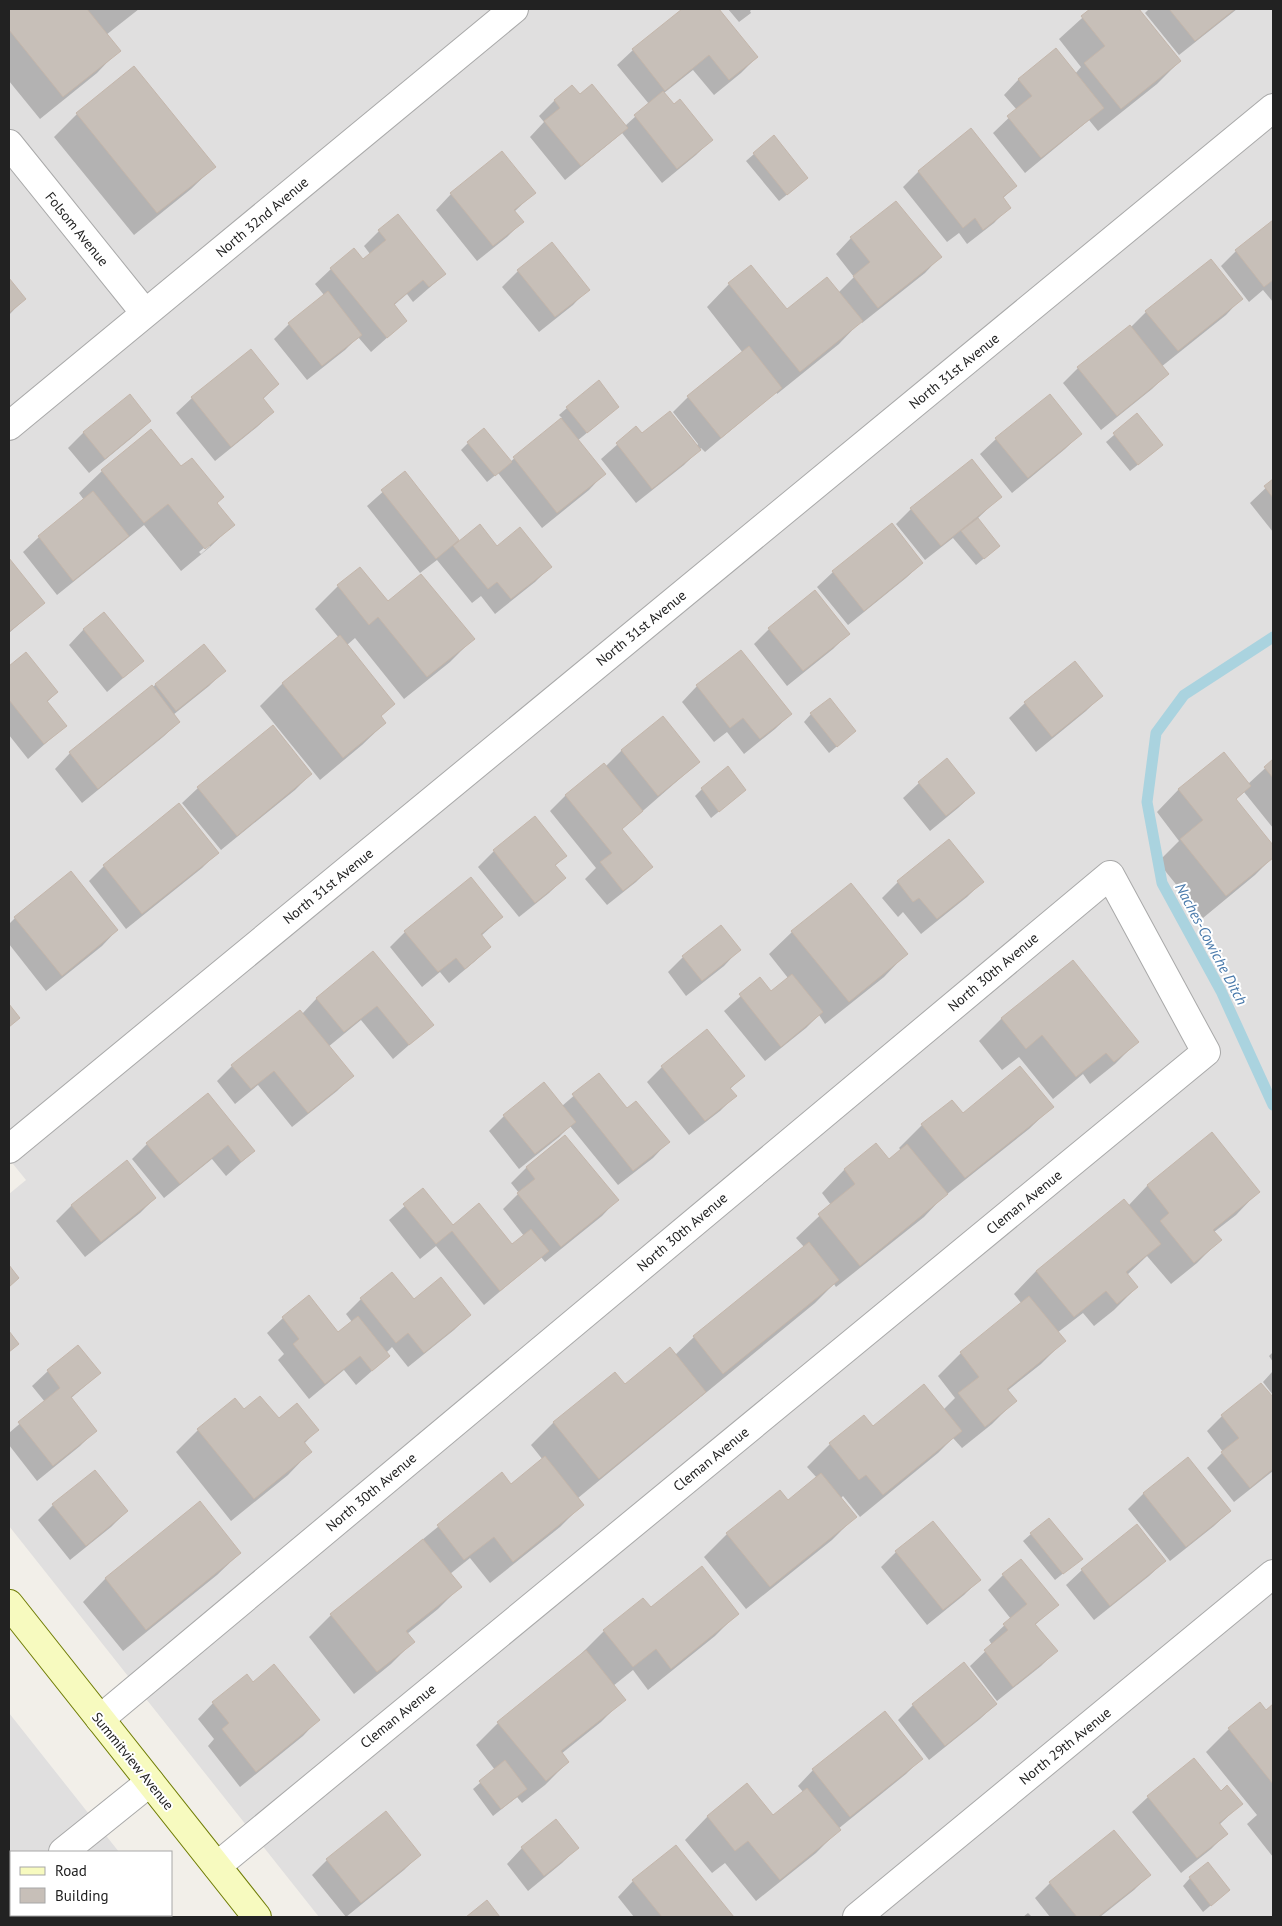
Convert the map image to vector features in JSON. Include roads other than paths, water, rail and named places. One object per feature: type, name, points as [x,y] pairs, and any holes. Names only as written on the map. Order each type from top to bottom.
[{"type":"main road","name":"Summitview Avenue","points":[[9,1604],[258,1917]]},
{"type":"street","name":"North 32nd Avenue","points":[[9,426],[514,9]]},
{"type":"street","name":"North 31st Avenue","points":[[9,1149],[1273,108]]},
{"type":"street","name":"Folsom Avenue","points":[[9,144],[146,313]]},
{"type":"street","name":"North 30th Avenue","points":[[100,1719],[1110,875],[1206,1052]]},
{"type":"street","name":"Cleman Avenue","points":[[216,1866],[1206,1052]]},
{"type":"street","name":"North 29th Avenue","points":[[857,1917],[1273,1574]]},
{"type":"street","points":[[64,1851],[150,1782]]},
{"type":"waterway","name":"Naches-Cowiche Ditch","points":[[1273,637],[1184,695],[1156,733],[1147,802],[1162,883],[1221,991],[1273,1105]]}]
